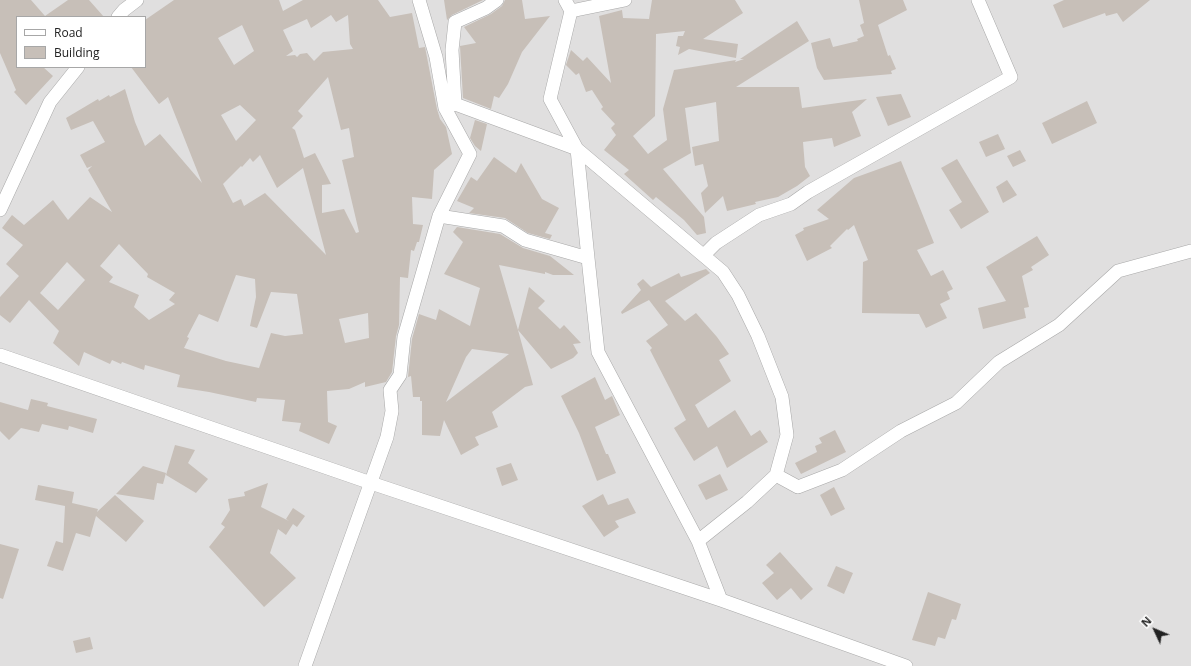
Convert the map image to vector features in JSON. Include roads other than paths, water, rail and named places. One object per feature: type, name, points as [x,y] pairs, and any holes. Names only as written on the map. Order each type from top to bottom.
[{"type":"street","points":[[119,16],[136,0]]},
{"type":"street","points":[[305,666],[387,437],[392,411],[390,390],[400,375],[404,337],[439,216],[470,154],[450,106],[419,0]]},
{"type":"street","points":[[450,106],[452,50],[455,22],[486,8],[497,0]]},
{"type":"street","points":[[625,0],[568,5],[550,99],[577,149],[598,352],[698,541],[721,600]]},
{"type":"street","points":[[704,255],[716,243],[759,214],[791,204],[808,192],[1011,77],[978,0]]},
{"type":"street","points":[[0,210],[50,102],[77,68]]},
{"type":"street","points":[[450,106],[577,149],[723,272],[738,295],[758,336],[782,397],[787,435],[776,475],[747,502],[698,541]]},
{"type":"street","points":[[439,216],[503,226],[525,240],[588,258]]},
{"type":"street","points":[[776,475],[798,487],[842,470],[901,431],[956,403],[999,362],[1059,325],[1118,271],[1191,251]]},
{"type":"street","points":[[0,355],[371,483],[721,600],[906,666]]}]
